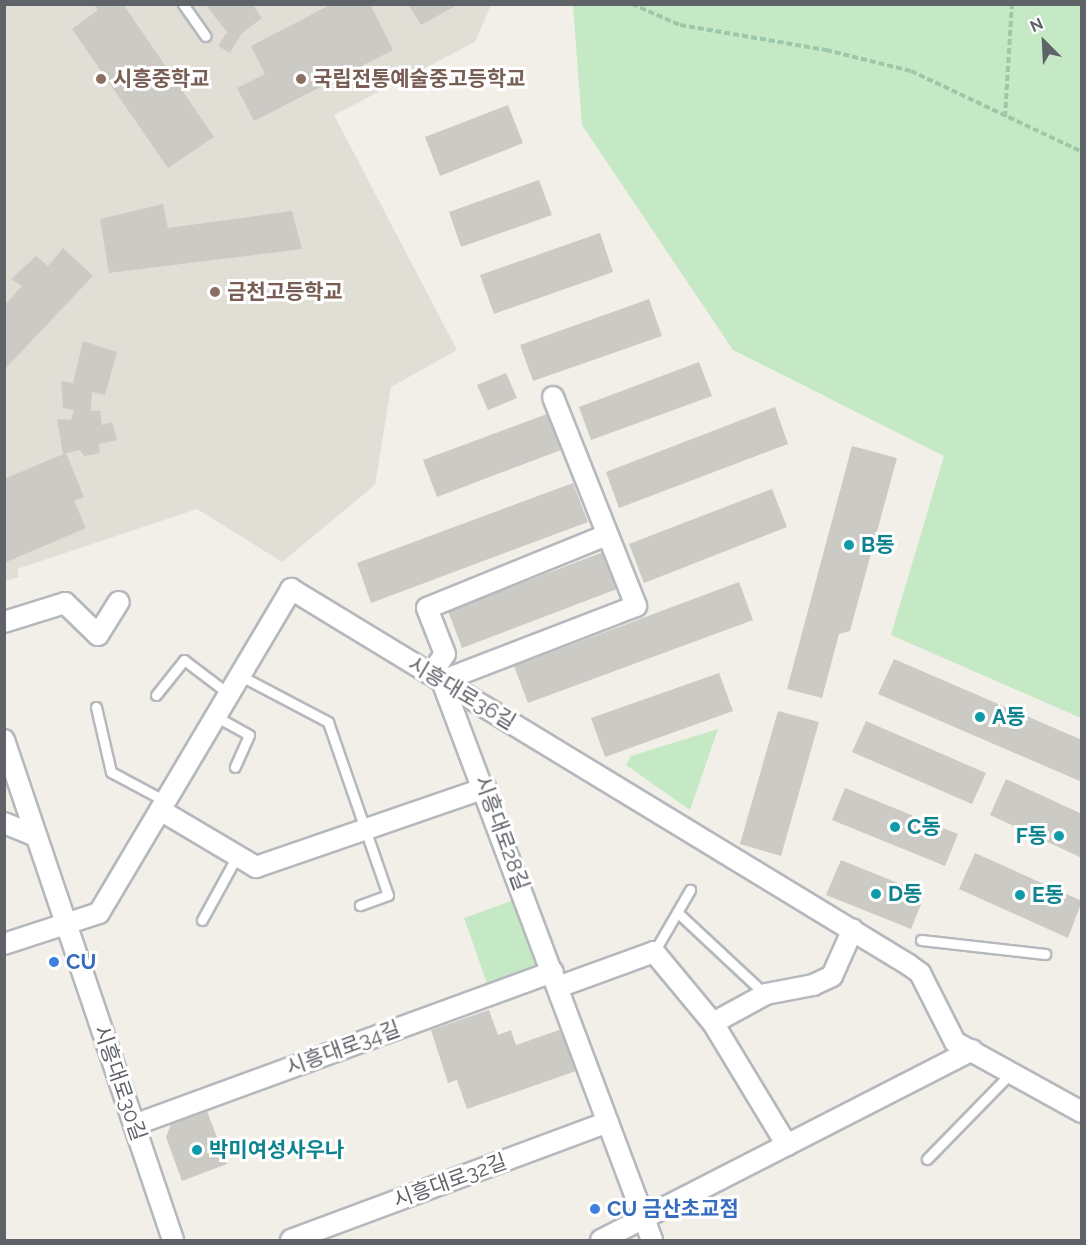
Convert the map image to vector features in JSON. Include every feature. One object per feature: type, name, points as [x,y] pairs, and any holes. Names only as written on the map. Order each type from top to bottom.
[{"type":"street","points":[[437,678],[636,606],[553,398]]},
{"type":"street","points":[[437,678],[445,654],[427,608],[607,536]]},
{"type":"street","name":"시흥대로36길","points":[[4,944],[99,914],[291,590],[853,929],[920,973],[955,1042],[1013,1071],[1082,1112]]},
{"type":"street","points":[[4,622],[65,603],[98,635],[119,602]]},
{"type":"street","name":"시흥대로28길","points":[[437,678],[486,788],[642,1220],[652,1240]]},
{"type":"street","name":"시흥대로30길","points":[[4,741],[173,1240]]},
{"type":"street","points":[[163,805],[256,867],[486,788]]},
{"type":"street","points":[[4,823],[36,836]]},
{"type":"street","points":[[713,1023],[765,994],[813,986],[832,976],[853,929]]},
{"type":"street","points":[[556,979],[654,952],[713,1023],[787,1145]]},
{"type":"street","name":"시흥대로34길","points":[[134,1125],[556,979]]},
{"type":"street","points":[[601,1240],[972,1050]]},
{"type":"street","name":"시흥대로32길","points":[[291,1240],[608,1122]]},
{"type":"lane","points":[[183,4],[205,36]]},
{"type":"lane","points":[[156,695],[184,660],[228,694]]},
{"type":"lane","points":[[239,675],[328,722],[388,895],[360,905]]},
{"type":"lane","points":[[96,707],[111,772],[163,805]]},
{"type":"lane","points":[[215,716],[249,735],[235,767]]},
{"type":"lane","points":[[202,920],[237,856]]},
{"type":"lane","points":[[654,952],[690,890]]},
{"type":"lane","points":[[677,912],[765,994]]},
{"type":"lane","points":[[921,940],[1045,954]]},
{"type":"lane","points":[[927,1159],[1013,1071]]},
{"type":"path","points":[[632,4],[680,26],[826,50],[911,71],[1082,152]]},
{"type":"path","points":[[1005,117],[1012,4]]},
{"type":"shaded area","name":"금천고등학교","points":[[4,5],[491,5],[475,42],[334,115],[457,350],[391,387],[375,485],[282,562],[197,509],[17,569],[19,577],[5,581]]},
{"type":"green space","points":[[573,5],[1081,5],[1081,718],[891,635],[944,456],[733,350],[582,125]]},
{"type":"green space","points":[[718,729],[690,810],[626,765],[631,756]]},
{"type":"green space","points":[[517,899],[539,961],[534,969],[488,986],[464,918]]},
{"type":"building","points":[[94,4],[123,4],[214,137],[168,168],[72,29],[98,10]]},
{"type":"building","points":[[205,4],[252,4],[262,18],[242,33],[230,53],[218,46],[227,32]]},
{"type":"building","points":[[332,4],[370,4],[393,50],[254,121],[237,88],[265,74],[251,46]]},
{"type":"building","points":[[408,4],[459,4],[421,25]]},
{"type":"building","points":[[508,105],[523,143],[440,176],[425,137]]},
{"type":"building","points":[[539,180],[552,215],[461,247],[449,212]]},
{"type":"building","points":[[163,204],[168,228],[292,211],[302,249],[109,273],[100,219]]},
{"type":"building","points":[[600,233],[613,272],[494,314],[480,275]]},
{"type":"building","points":[[63,248],[93,276],[4,370],[4,306],[22,286],[11,279],[36,256],[48,266]]},
{"type":"building","points":[[649,299],[662,336],[533,381],[520,345]]},
{"type":"building","points":[[83,341],[117,352],[105,395],[92,392],[91,411],[100,411],[102,425],[112,422],[117,440],[99,444],[100,453],[84,456],[80,450],[63,454],[57,419],[71,420],[74,410],[63,408],[61,381],[73,383]]},
{"type":"building","points":[[699,362],[712,396],[591,440],[579,407]]},
{"type":"building","points":[[506,373],[517,398],[488,410],[477,385]]},
{"type":"building","points":[[775,407],[788,444],[619,508],[606,472]]},
{"type":"building","points":[[547,414],[561,450],[437,497],[423,460]]},
{"type":"building","name":"B동","points":[[852,446],[897,458],[850,631],[839,634],[822,698],[787,689]]},
{"type":"building","points":[[66,453],[84,497],[74,501],[86,528],[4,563],[4,479]]},
{"type":"building","points":[[573,483],[588,522],[371,603],[357,563]]},
{"type":"building","points":[[772,489],[787,527],[644,583],[629,544]]},
{"type":"building","points":[[603,552],[617,589],[462,648],[448,611]]},
{"type":"building","points":[[739,582],[753,620],[528,703],[514,666]]},
{"type":"building","name":"A동","points":[[894,659],[1082,740],[1082,782],[878,694]]},
{"type":"building","points":[[719,673],[733,711],[605,757],[591,718]]},
{"type":"building","points":[[778,711],[819,722],[781,856],[740,844]]},
{"type":"building","points":[[866,721],[986,773],[972,804],[852,752]]},
{"type":"building","name":"F동","points":[[1006,779],[1082,814],[1082,858],[990,815]]},
{"type":"building","name":"C동","points":[[845,788],[958,834],[945,866],[832,820]]},
{"type":"building","name":"E동","points":[[975,853],[1082,901],[1068,938],[959,889]]},
{"type":"building","name":"D동","points":[[841,860],[925,894],[911,929],[826,895]]},
{"type":"building","points":[[489,1010],[498,1035],[511,1030],[516,1045],[562,1029],[576,1071],[467,1109],[457,1080],[448,1083],[431,1030]]},
{"type":"building","name":"박미여성사우나","points":[[207,1111],[227,1164],[182,1181],[166,1137],[171,1124]]},
{"type":"place","name":"시흥중학교","points":[[101,79]]},
{"type":"place","name":"국립전통예술중고등학교","points":[[301,79]]},
{"type":"place","name":"금천고등학교","points":[[215,292]]},
{"type":"place","name":"B동","points":[[849,545]]},
{"type":"place","name":"A동","points":[[980,717]]},
{"type":"place","name":"C동","points":[[895,827]]},
{"type":"place","name":"F동","points":[[1059,836]]},
{"type":"place","name":"D동","points":[[876,894]]},
{"type":"place","name":"E동","points":[[1020,895]]},
{"type":"place","name":"CU","points":[[54,962]]},
{"type":"place","name":"박미여성사우나","points":[[197,1150]]},
{"type":"place","name":"CU 금산초교점","points":[[595,1209]]}]
